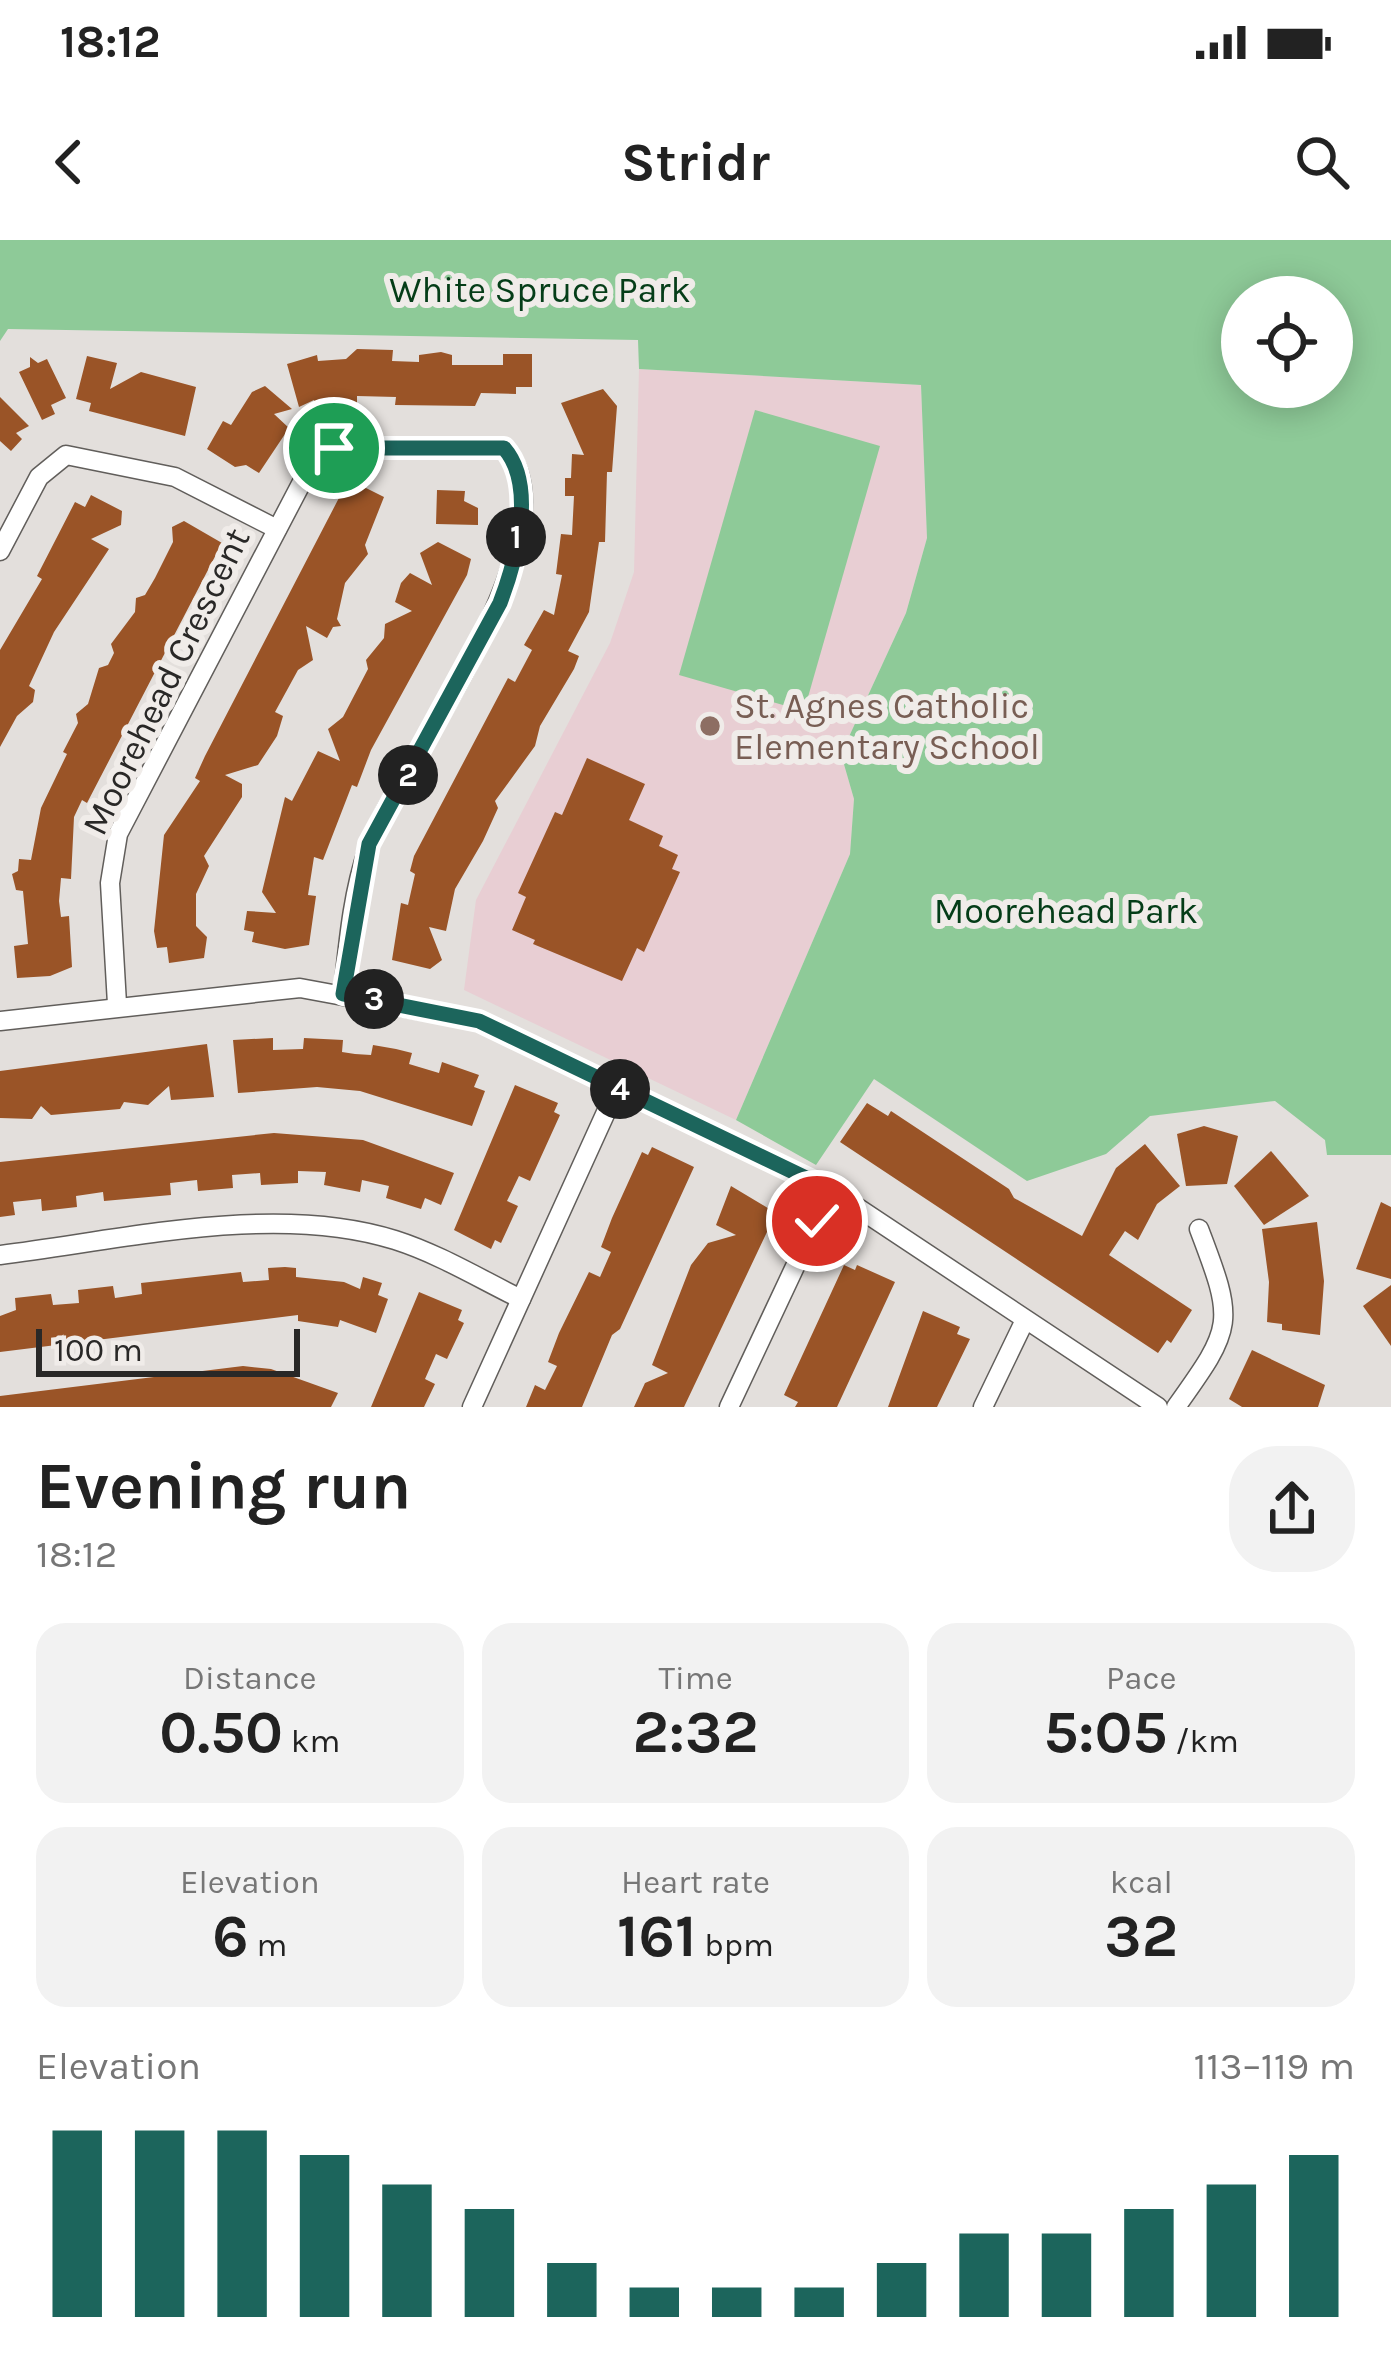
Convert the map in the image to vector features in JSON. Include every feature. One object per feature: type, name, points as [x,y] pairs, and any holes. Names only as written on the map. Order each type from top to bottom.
[{"type":"street","name":"Moorehead Crescent","points":[[117,1004],[110,883],[118,835],[314,461],[334,448],[504,448],[522,482],[511,574],[500,603],[369,844],[343,994]]},
{"type":"street","points":[[0,551],[39,477],[50,462],[66,455],[175,477],[277,529]]},
{"type":"street","points":[[0,1021],[117,1004],[282,989],[343,994],[479,1021],[831,1190],[1158,1407]]},
{"type":"street","points":[[472,1407],[617,1088]]},
{"type":"street","points":[[729,1407],[831,1190]]},
{"type":"street","points":[[0,1255],[241,1226],[312,1223],[393,1240],[521,1299]]},
{"type":"street","points":[[1176,1407],[1216,1352],[1226,1321],[1226,1298],[1199,1229]]},
{"type":"street","points":[[983,1407],[1024,1322]]},
{"type":"shaded area","name":"St. Agnes Catholic Elementary School","points":[[639,369],[921,385],[927,538],[906,613],[841,754],[854,799],[850,854],[736,1120],[464,990],[476,900],[610,643],[634,572]]},
{"type":"green space","points":[[0,240],[1391,240],[1391,1155],[1327,1155],[1325,1140],[1275,1101],[1150,1116],[1106,1154],[1027,1181],[874,1079],[816,1165],[736,1120],[850,854],[854,799],[841,754],[906,613],[927,538],[921,385],[639,369],[638,340],[8,329],[0,341]]},
{"type":"green space","points":[[755,410],[880,446],[804,711],[679,675]]},
{"type":"building","points":[[357,349],[393,350],[392,361],[419,362],[419,355],[441,352],[452,355],[452,365],[503,365],[503,354],[532,354],[532,387],[516,387],[516,394],[481,393],[475,406],[395,405],[396,397],[357,396],[357,405],[317,412],[314,400],[299,407],[287,364],[317,355],[318,361],[346,359]]},
{"type":"building","points":[[87,356],[117,363],[110,389],[141,372],[196,387],[185,436],[89,411],[91,403],[76,399]]},
{"type":"building","points":[[30,357],[38,363],[47,359],[66,398],[51,405],[55,414],[42,420],[19,372],[30,367]]},
{"type":"building","points":[[265,386],[292,409],[274,414],[289,428],[259,473],[246,465],[235,467],[207,449],[223,421],[231,425],[252,392]]},
{"type":"building","points":[[603,389],[617,406],[612,472],[607,472],[605,542],[599,542],[589,612],[568,651],[579,656],[540,726],[535,746],[495,801],[498,808],[483,841],[455,889],[446,931],[429,927],[442,960],[430,969],[392,960],[401,903],[408,905],[415,874],[410,871],[414,856],[508,678],[515,682],[532,650],[524,645],[544,610],[554,615],[562,575],[556,574],[561,534],[572,535],[574,496],[565,496],[565,478],[571,478],[572,454],[584,455],[561,403]]},
{"type":"building","points":[[0,397],[29,426],[16,433],[22,439],[11,451],[0,441]]},
{"type":"building","points":[[354,482],[384,497],[365,545],[368,554],[345,583],[337,619],[341,626],[333,627],[327,638],[306,626],[313,660],[298,670],[275,712],[283,716],[277,736],[258,765],[225,775],[242,784],[242,797],[204,856],[209,866],[196,894],[196,926],[207,937],[204,958],[169,963],[167,947],[157,948],[154,931],[164,835],[200,781],[195,778],[205,756],[341,494],[347,497]]},
{"type":"building","points":[[437,490],[465,491],[464,501],[478,508],[478,525],[436,524]]},
{"type":"building","points":[[91,495],[122,511],[121,525],[91,539],[109,549],[54,632],[29,686],[35,690],[33,702],[17,716],[0,747],[0,650],[42,579],[37,576],[75,502],[85,507]]},
{"type":"building","points":[[184,521],[222,543],[87,803],[82,800],[74,817],[71,879],[61,878],[59,901],[61,917],[69,916],[72,967],[50,976],[17,978],[14,946],[28,944],[23,891],[16,890],[12,874],[18,871],[19,859],[31,860],[41,808],[67,754],[63,752],[78,723],[76,714],[88,704],[99,668],[108,665],[114,653],[111,644],[135,612],[136,598],[145,595],[155,578],[173,542],[172,527]]},
{"type":"building","points":[[438,542],[471,559],[467,575],[371,750],[357,787],[352,785],[323,860],[314,857],[308,895],[316,896],[309,945],[285,949],[252,942],[254,932],[244,930],[247,911],[276,913],[262,892],[285,797],[292,801],[318,751],[340,761],[328,729],[343,717],[368,669],[366,660],[384,638],[385,624],[412,611],[395,602],[401,583],[410,573],[432,585],[420,553]]},
{"type":"building","points":[[587,758],[645,784],[629,820],[663,836],[659,846],[678,855],[672,869],[680,872],[644,952],[637,948],[622,981],[533,944],[535,940],[512,930],[526,897],[518,893],[555,812],[562,815]]},
{"type":"building","points":[[273,1038],[273,1050],[303,1049],[304,1038],[343,1040],[342,1052],[355,1054],[371,1055],[373,1045],[412,1053],[409,1064],[439,1073],[442,1062],[479,1075],[474,1087],[485,1091],[472,1126],[360,1091],[317,1087],[238,1093],[233,1040]]},
{"type":"building","points":[[207,1044],[214,1097],[171,1100],[169,1086],[148,1105],[124,1102],[120,1109],[51,1115],[41,1106],[32,1119],[0,1118],[0,1071]]},
{"type":"building","points":[[515,1085],[558,1103],[554,1112],[560,1115],[530,1181],[519,1176],[507,1201],[518,1206],[501,1243],[495,1240],[491,1249],[454,1230]]},
{"type":"building","points":[[867,1103],[888,1116],[891,1111],[1009,1189],[1014,1198],[1082,1236],[1116,1168],[1145,1144],[1180,1186],[1157,1204],[1138,1240],[1125,1231],[1109,1255],[1192,1310],[1171,1343],[1167,1340],[1158,1353],[840,1142]]},
{"type":"building","points":[[1204,1126],[1238,1136],[1227,1184],[1186,1186],[1177,1134]]},
{"type":"building","points":[[274,1133],[363,1140],[454,1173],[441,1205],[425,1198],[421,1209],[386,1198],[389,1186],[362,1180],[360,1192],[324,1185],[326,1172],[298,1171],[298,1183],[261,1185],[260,1173],[232,1175],[233,1188],[198,1191],[197,1180],[170,1183],[171,1195],[104,1201],[103,1192],[76,1196],[77,1207],[42,1211],[41,1199],[13,1202],[15,1215],[0,1217],[0,1162]]},
{"type":"building","points":[[652,1147],[694,1167],[620,1329],[612,1335],[582,1407],[526,1407],[535,1385],[545,1390],[557,1366],[548,1362],[559,1333],[589,1272],[600,1277],[611,1252],[601,1247],[612,1218],[642,1152],[648,1155]]},
{"type":"building","points":[[1271,1151],[1309,1196],[1264,1225],[1234,1186]]},
{"type":"building","points":[[731,1186],[776,1213],[684,1407],[634,1407],[645,1383],[668,1373],[652,1365],[691,1265],[708,1243],[736,1235],[716,1225]]},
{"type":"building","points":[[1381,1202],[1391,1207],[1391,1279],[1356,1269]]},
{"type":"building","points":[[1317,1222],[1324,1281],[1320,1335],[1282,1330],[1282,1324],[1267,1322],[1269,1282],[1262,1229]]},
{"type":"building","points":[[844,1265],[855,1270],[857,1265],[895,1282],[837,1407],[795,1407],[798,1402],[784,1395]]},
{"type":"building","points":[[268,1268],[296,1268],[296,1277],[344,1282],[360,1289],[363,1277],[382,1283],[378,1295],[388,1299],[376,1333],[340,1320],[338,1327],[298,1321],[298,1315],[0,1352],[0,1316],[16,1310],[15,1298],[51,1294],[53,1305],[79,1303],[78,1290],[113,1286],[115,1298],[142,1294],[141,1283],[241,1272],[243,1282],[269,1280]]},
{"type":"building","points":[[1391,1285],[1391,1346],[1363,1306]]},
{"type":"building","points":[[419,1292],[462,1310],[458,1320],[464,1323],[447,1359],[436,1354],[425,1379],[435,1384],[424,1407],[371,1407]]},
{"type":"building","points":[[923,1311],[960,1327],[957,1334],[970,1339],[937,1407],[888,1407]]},
{"type":"building","points":[[1252,1350],[1325,1385],[1318,1407],[1242,1407],[1229,1399]]},
{"type":"building","points":[[243,1366],[271,1369],[338,1393],[331,1407],[0,1407],[0,1396]]},
{"type":"place","name":"St. Agnes Catholic Elementary School","points":[[710,726]]},
{"type":"route","points":[[334,448],[504,448],[522,482],[511,574],[500,603],[369,844],[343,994],[479,1021],[567,1063],[831,1190],[817,1221]]},
{"type":"park label","name":"White Spruce Park","points":[[540,289]]},
{"type":"park label","name":"Moorehead Park","points":[[1066,910]]}]
